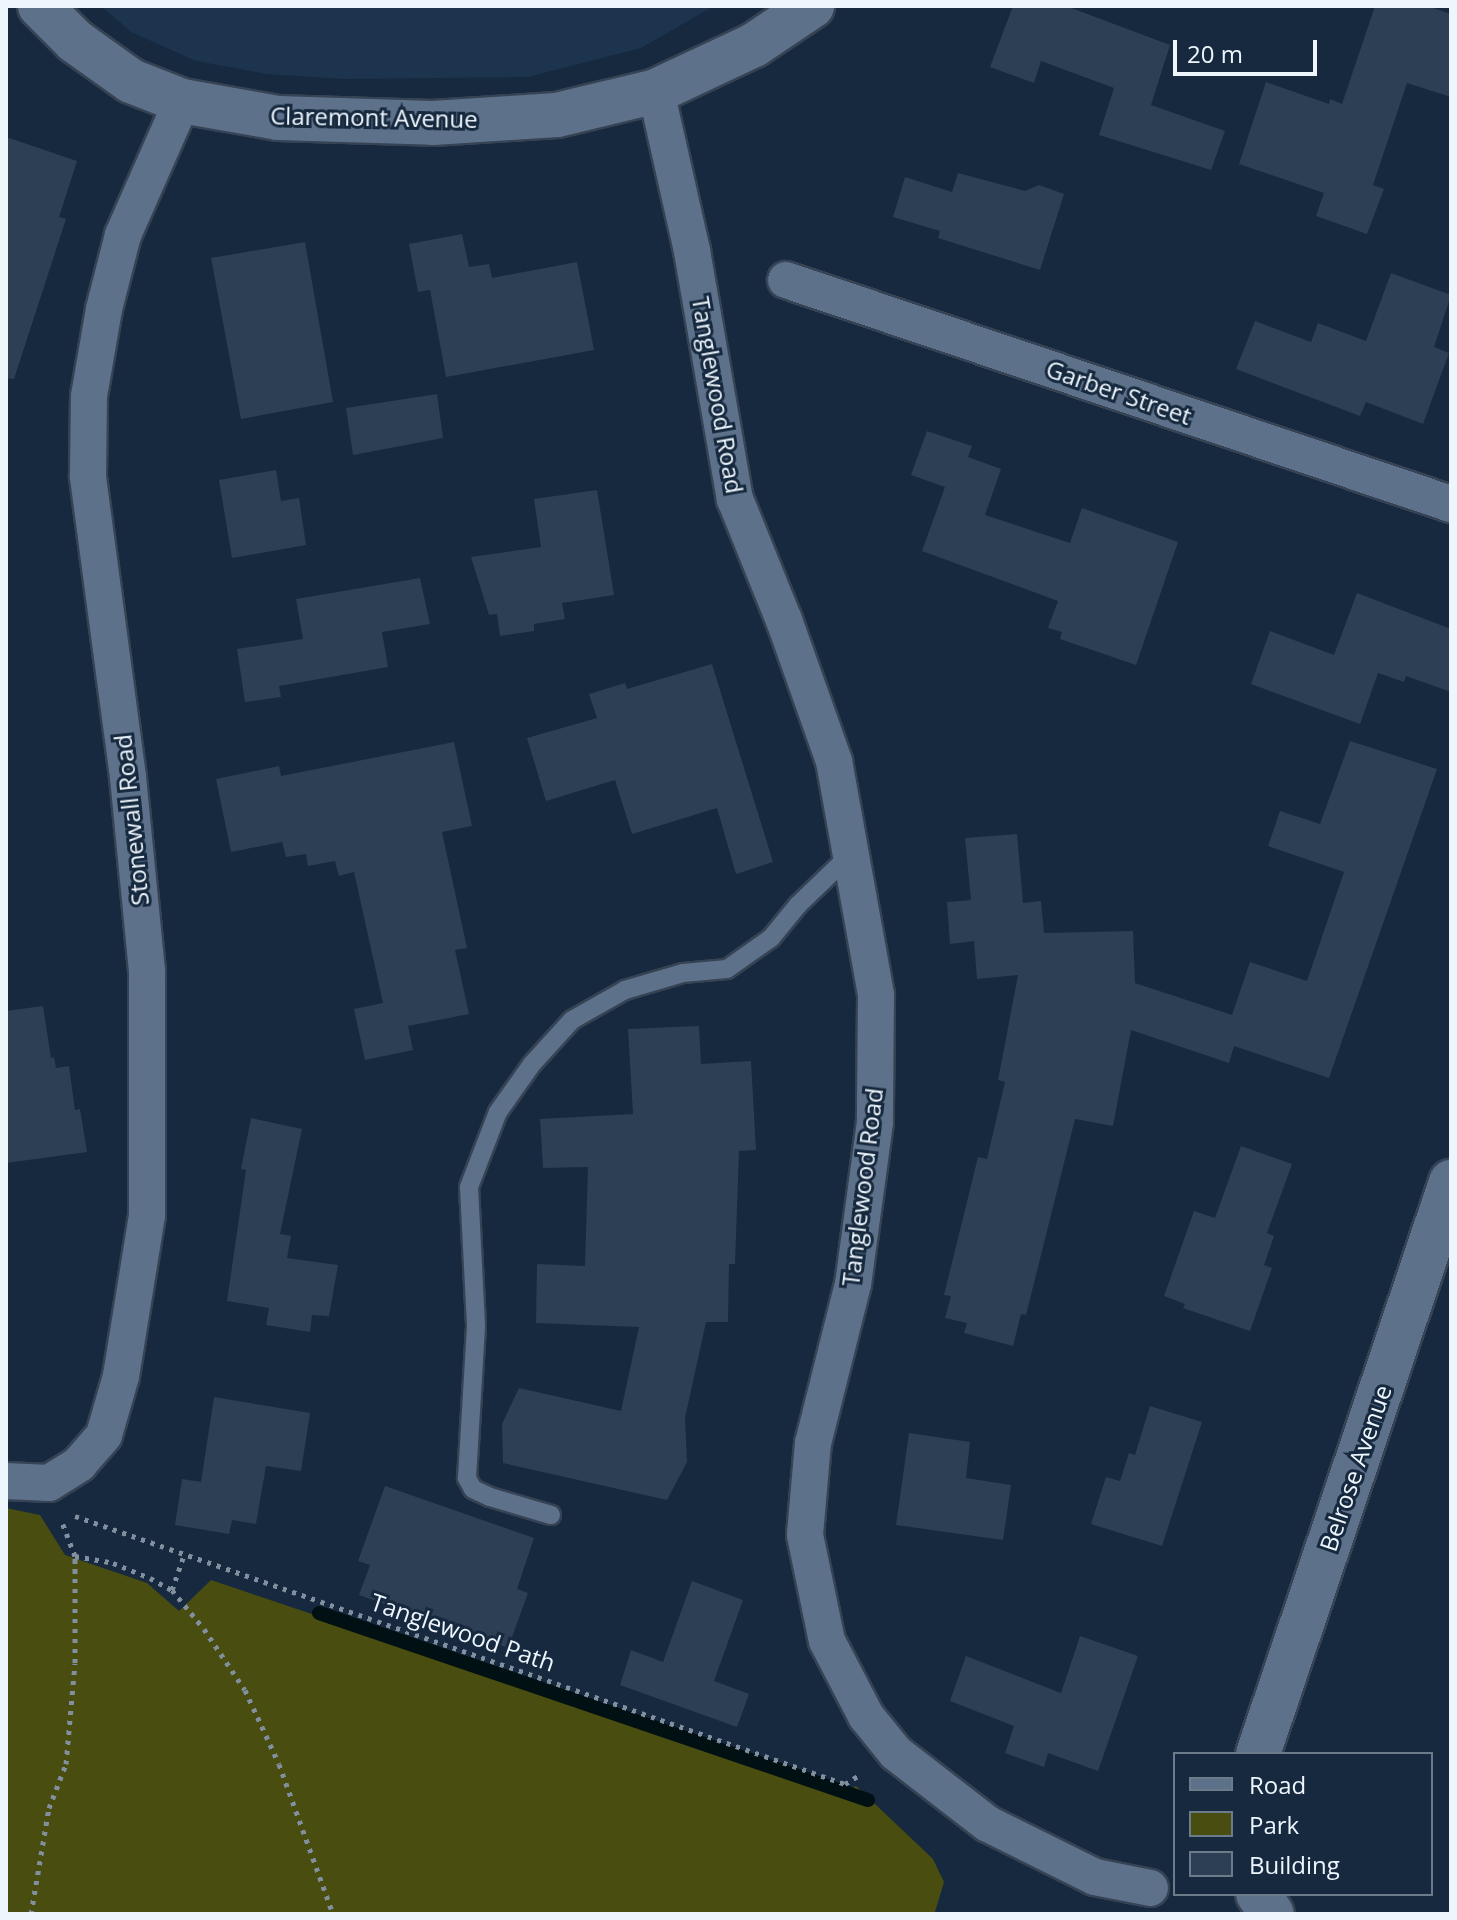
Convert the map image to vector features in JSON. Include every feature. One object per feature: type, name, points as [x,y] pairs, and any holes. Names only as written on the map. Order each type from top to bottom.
[{"type":"main road","name":"Claremont Avenue","points":[[40,6],[75,41],[131,81],[182,101],[278,118],[433,123],[557,115],[656,91],[754,45],[812,6]]},
{"type":"main road","name":"Belrose Avenue","points":[[1259,1752],[1451,1182]]},
{"type":"main road","points":[[1259,1896],[1272,1914]]},
{"type":"street","name":"Tanglewood Road","points":[[656,91],[692,251],[735,499],[784,620],[834,761],[853,852],[876,995],[875,1122],[853,1284],[813,1443],[805,1535],[827,1641],[866,1716],[896,1753],[988,1824],[1095,1877],[1150,1888]]},
{"type":"street","name":"Stonewall Road","points":[[54,1496],[104,1435],[121,1376],[147,1215],[147,971],[128,777],[88,476],[89,396],[104,309],[123,235],[182,101]]},
{"type":"street","name":"Garber Street","points":[[786,280],[1451,504]]},
{"type":"street","points":[[6,1481],[54,1496]]},
{"type":"lane","points":[[551,1515],[490,1497],[473,1489],[467,1478],[476,1325],[469,1187],[498,1112],[532,1064],[572,1020],[625,990],[683,973],[727,969],[771,938],[798,905],[853,852]]},
{"type":"path","name":"Tanglewood Path","points":[[54,1496],[184,1555],[845,1784],[856,1777]]},
{"type":"path","points":[[31,1914],[49,1808],[66,1764],[75,1663],[75,1556],[54,1496]]},
{"type":"path","points":[[172,1590],[184,1555]]},
{"type":"path","points":[[75,1556],[113,1563],[172,1590],[204,1629],[245,1690],[279,1764],[333,1914]]},
{"type":"shaded area","points":[[101,6],[714,6],[641,48],[528,77],[344,79],[267,74],[196,61],[131,32]]},
{"type":"green space","points":[[6,1508],[40,1515],[65,1555],[147,1583],[179,1611],[211,1580],[842,1793],[856,1786],[933,1859],[944,1882],[935,1912],[6,1914]]},
{"type":"building","points":[[1013,6],[1066,6],[1170,45],[1151,105],[1225,131],[1211,170],[1099,135],[1114,88],[1041,61],[1034,83],[990,67]]},
{"type":"building","points":[[1375,6],[1427,6],[1451,14],[1451,97],[1407,83],[1373,185],[1384,189],[1367,234],[1316,216],[1324,193],[1239,164],[1266,82],[1329,104],[1330,99],[1342,104]]},
{"type":"building","points":[[6,137],[77,161],[59,217],[66,219],[14,379],[6,378]]},
{"type":"building","points":[[958,173],[1025,191],[1039,185],[1064,194],[1040,270],[938,238],[940,231],[893,217],[905,177],[952,192]]},
{"type":"building","points":[[462,234],[469,267],[489,264],[492,278],[577,262],[594,350],[446,377],[430,290],[418,292],[409,244]]},
{"type":"building","points":[[305,242],[333,402],[241,419],[211,258]]},
{"type":"building","points":[[1391,273],[1451,295],[1434,347],[1449,353],[1423,424],[1366,402],[1360,416],[1236,369],[1255,321],[1311,342],[1318,323],[1366,341]]},
{"type":"building","points":[[437,394],[443,438],[353,455],[346,408]]},
{"type":"building","points":[[927,431],[972,446],[968,457],[1001,469],[985,515],[1070,543],[1082,508],[1178,542],[1136,665],[1060,639],[1062,632],[1048,628],[1058,601],[922,551],[945,487],[911,475]]},
{"type":"building","points":[[276,470],[281,501],[299,498],[306,545],[232,558],[219,480]]},
{"type":"building","points":[[597,490],[614,595],[562,603],[565,619],[534,624],[534,631],[500,636],[497,614],[489,615],[471,557],[541,547],[534,499]]},
{"type":"building","points":[[420,578],[430,624],[382,632],[388,667],[279,686],[281,697],[245,702],[237,649],[303,639],[296,599]]},
{"type":"building","points":[[1357,593],[1451,629],[1451,692],[1406,676],[1404,682],[1378,673],[1360,724],[1251,684],[1270,631],[1334,655]]},
{"type":"building","points":[[712,664],[773,862],[736,874],[717,808],[632,834],[615,780],[546,801],[527,738],[597,718],[589,694],[625,683],[627,689]]},
{"type":"building","points":[[1350,741],[1437,769],[1329,1078],[1234,1046],[1229,1063],[1131,1030],[1113,1126],[1075,1119],[1026,1315],[1021,1314],[1013,1346],[964,1333],[967,1323],[945,1318],[951,1296],[944,1295],[978,1157],[987,1159],[1005,1082],[998,1080],[1018,975],[977,979],[974,941],[950,944],[947,902],[971,900],[965,838],[1017,834],[1023,903],[1041,901],[1044,933],[1133,931],[1135,983],[1232,1015],[1250,962],[1307,981],[1344,872],[1268,846],[1280,811],[1320,824]]},
{"type":"building","points":[[454,742],[472,826],[442,832],[467,948],[455,950],[469,1014],[408,1026],[413,1050],[365,1060],[354,1009],[383,1003],[354,872],[339,876],[335,861],[308,866],[306,854],[286,857],[282,842],[231,852],[216,779],[279,766],[281,776]]},
{"type":"building","points":[[43,1006],[51,1058],[54,1057],[56,1068],[69,1066],[75,1110],[80,1109],[87,1152],[6,1163],[6,1011]]},
{"type":"building","points":[[699,1026],[701,1064],[751,1061],[756,1150],[739,1151],[735,1264],[729,1264],[728,1322],[706,1322],[685,1418],[687,1462],[667,1500],[503,1463],[502,1424],[519,1388],[621,1411],[639,1327],[536,1323],[537,1264],[585,1266],[588,1167],[543,1168],[540,1119],[633,1114],[628,1029]]},
{"type":"building","points":[[251,1118],[302,1129],[280,1234],[291,1236],[287,1258],[338,1265],[329,1316],[312,1315],[310,1332],[266,1325],[269,1308],[227,1301],[246,1170],[241,1169]]},
{"type":"building","points":[[1241,1146],[1292,1164],[1267,1233],[1274,1236],[1264,1265],[1272,1268],[1250,1331],[1183,1308],[1185,1304],[1164,1296],[1194,1211],[1215,1218]]},
{"type":"building","points":[[214,1397],[310,1413],[301,1471],[266,1466],[256,1524],[232,1520],[229,1534],[175,1525],[182,1479],[201,1482]]},
{"type":"building","points":[[1150,1406],[1202,1422],[1162,1546],[1091,1524],[1106,1477],[1120,1481],[1129,1453],[1135,1455]]},
{"type":"building","points":[[909,1433],[970,1442],[966,1478],[1011,1485],[1003,1540],[896,1525]]},
{"type":"building","points":[[385,1486],[534,1538],[517,1589],[528,1593],[508,1648],[359,1595],[370,1565],[358,1561]]},
{"type":"building","points":[[692,1581],[743,1600],[714,1681],[749,1694],[737,1727],[620,1685],[631,1650],[663,1662]]},
{"type":"building","points":[[1080,1636],[1138,1656],[1098,1771],[1048,1753],[1044,1767],[1005,1753],[1014,1726],[950,1701],[966,1656],[1061,1693]]},
{"type":"waterway","points":[[319,1613],[868,1800]]}]
